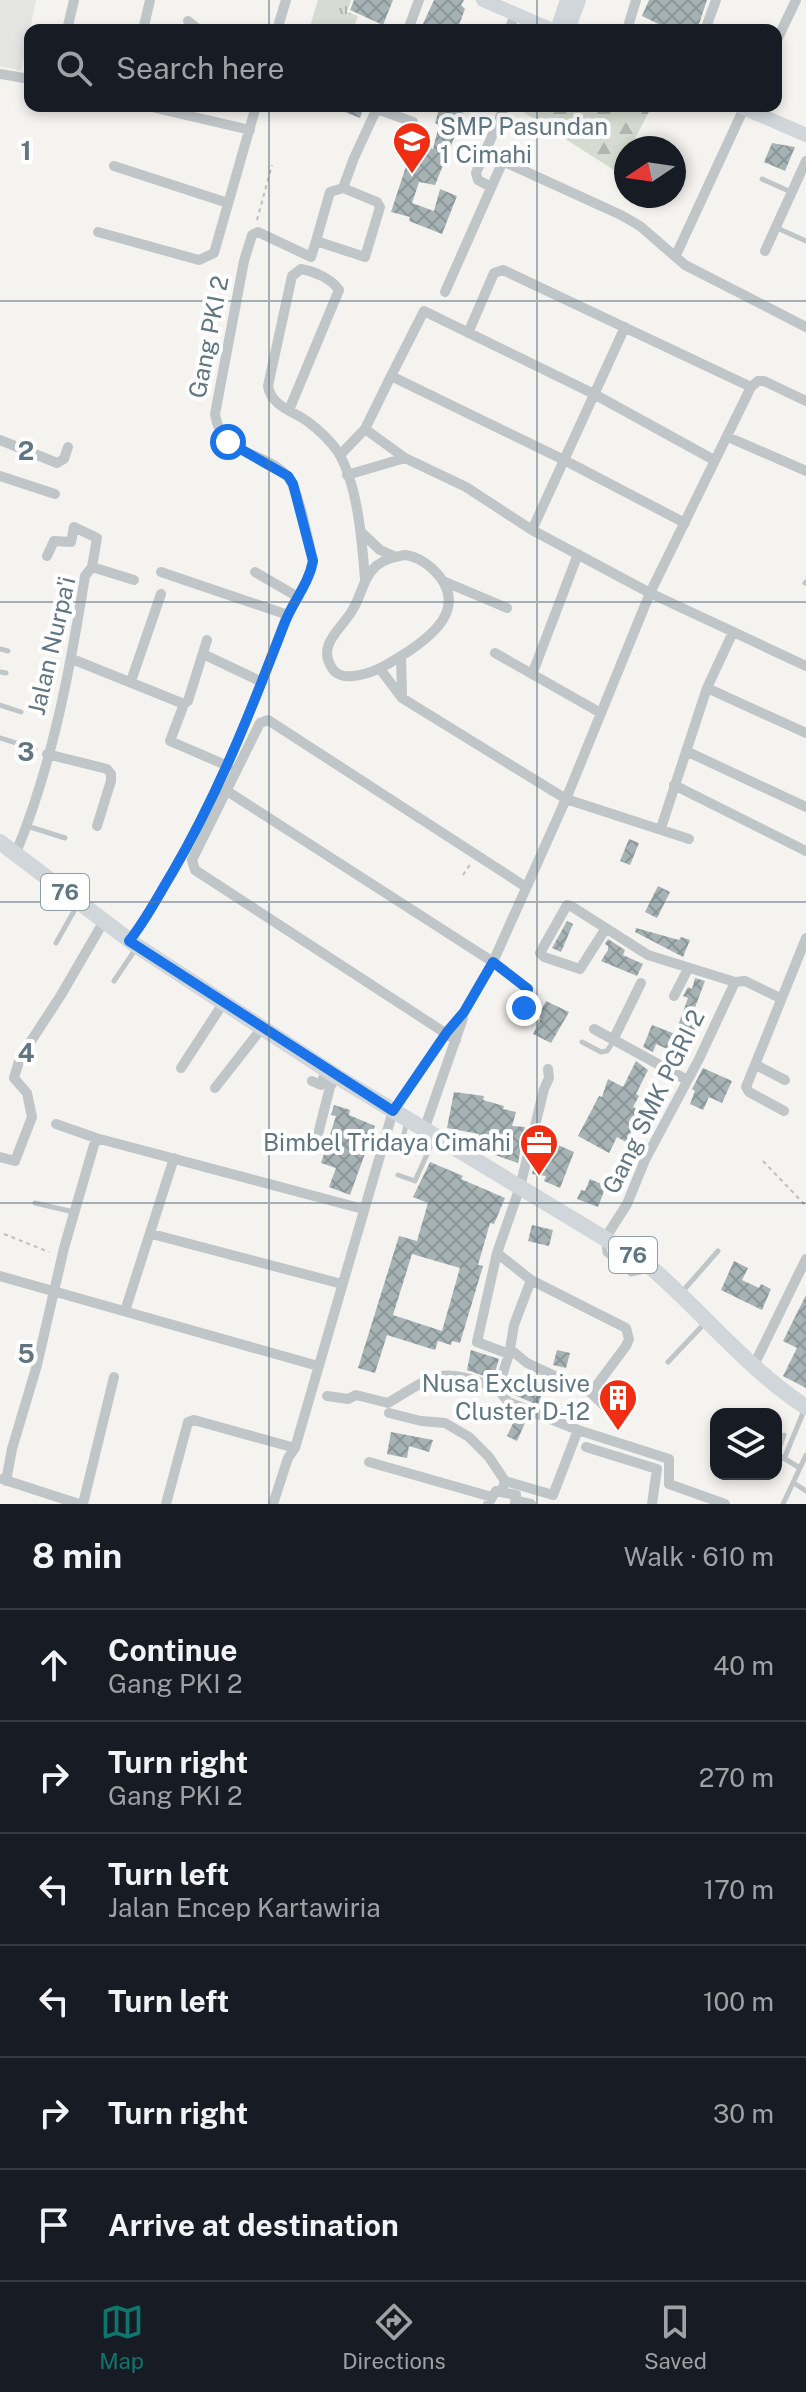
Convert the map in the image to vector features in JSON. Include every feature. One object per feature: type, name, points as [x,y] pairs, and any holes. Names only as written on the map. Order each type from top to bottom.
[{"type":"main road","points":[[483,0],[541,24]]},
{"type":"main road","points":[[557,24],[567,0]]},
{"type":"main road","points":[[570,24],[579,0]]},
{"type":"main road","points":[[754,112],[806,135]]},
{"type":"main road","name":"76","points":[[0,842],[133,943],[262,1028],[400,1116],[647,1264],[681,1293],[753,1367],[806,1407]]},
{"type":"street","points":[[68,24],[74,0]]},
{"type":"street","points":[[144,24],[150,0]]},
{"type":"street","points":[[279,24],[286,0]]},
{"type":"street","points":[[410,24],[419,0]]},
{"type":"street","points":[[629,24],[636,0]]},
{"type":"street","points":[[707,24],[716,0]]},
{"type":"street","points":[[782,29],[796,0]]},
{"type":"street","points":[[188,21],[192,24]]},
{"type":"street","points":[[0,74],[24,78]]},
{"type":"street","points":[[192,112],[250,130]]},
{"type":"street","points":[[98,232],[199,260],[214,253],[254,112]]},
{"type":"street","points":[[343,188],[376,112]]},
{"type":"street","points":[[388,112],[413,122]]},
{"type":"street","points":[[491,187],[476,177],[502,112]]},
{"type":"street","points":[[676,255],[741,112]]},
{"type":"street","points":[[485,153],[621,215],[640,226],[685,265],[806,327]]},
{"type":"street","points":[[445,292],[503,161]]},
{"type":"street","points":[[765,251],[806,161]]},
{"type":"street","points":[[114,166],[228,203]]},
{"type":"street","points":[[254,233],[314,250],[365,257],[380,212],[377,202],[343,188],[330,192],[314,250]]},
{"type":"street","name":"Gang PKI 2","points":[[133,943],[199,826],[228,766],[288,615],[311,573],[313,561],[293,484],[281,470],[228,442],[220,432],[215,414],[244,261],[254,233]]},
{"type":"street","points":[[289,410],[339,290],[334,282],[301,269],[292,276],[268,386],[269,394],[279,405],[318,430],[340,455],[362,533],[365,579]]},
{"type":"street","points":[[468,333],[494,273],[503,270],[751,387]]},
{"type":"street","points":[[340,455],[365,429],[424,311],[594,394],[714,460]]},
{"type":"street","points":[[532,530],[625,327]]},
{"type":"street","points":[[391,376],[685,523]]},
{"type":"street","points":[[273,1504],[292,1453],[363,1209],[400,1116],[447,1032],[464,1012],[493,962],[566,799],[650,593],[714,460],[751,387],[758,381],[806,401]]},
{"type":"street","points":[[365,429],[405,458],[466,487],[532,530],[650,593],[806,666]]},
{"type":"street","points":[[728,437],[806,471]]},
{"type":"street","points":[[0,440],[57,463],[64,459],[68,447]]},
{"type":"street","points":[[347,475],[405,458]]},
{"type":"street","points":[[0,476],[55,494]]},
{"type":"street","name":"Jalan Nurpa'i","points":[[15,855],[27,826],[72,659],[85,576],[92,567],[97,538],[74,527],[71,542],[54,541],[47,556]]},
{"type":"street","points":[[362,533],[380,550],[396,557]]},
{"type":"street","points":[[533,672],[578,554]]},
{"type":"street","points":[[443,581],[449,606],[445,619],[432,636],[380,669],[351,676],[332,670],[328,658],[329,641],[355,607],[365,579],[376,566],[396,557],[416,556],[443,581],[507,608]]},
{"type":"street","points":[[92,567],[134,580]]},
{"type":"street","points":[[161,572],[288,615]]},
{"type":"street","points":[[255,572],[298,597]]},
{"type":"street","points":[[131,681],[161,594]]},
{"type":"street","points":[[661,828],[707,688],[733,632]]},
{"type":"street","points":[[207,640],[188,701],[184,704],[170,741],[228,766]]},
{"type":"street","points":[[495,653],[599,712]]},
{"type":"street","points":[[203,654],[262,682]]},
{"type":"street","points":[[401,656],[402,698]]},
{"type":"street","points":[[72,659],[184,704]]},
{"type":"street","points":[[380,669],[402,698],[566,799],[689,839]]},
{"type":"street","points":[[707,688],[806,733]]},
{"type":"street","points":[[456,1040],[195,870],[192,860],[260,723],[268,720],[526,887]]},
{"type":"street","points":[[686,751],[806,807]]},
{"type":"street","points":[[47,754],[107,769],[111,774],[97,826]]},
{"type":"street","points":[[674,785],[806,851]]},
{"type":"street","points":[[227,791],[493,962],[528,989],[524,1008]]},
{"type":"street","points":[[606,928],[580,969],[540,953],[567,905],[606,928],[648,955],[735,982],[745,981],[780,998]]},
{"type":"street","points":[[0,1157],[15,1161],[32,1117],[27,1093],[14,1078],[20,1058],[104,921]]},
{"type":"street","points":[[784,1111],[746,1090],[806,938]]},
{"type":"street","points":[[674,996],[688,969]]},
{"type":"street","name":"Gang SMK PGRI 2","points":[[606,1237],[627,1204],[645,1160],[735,982]]},
{"type":"street","points":[[613,1040],[641,983]]},
{"type":"street","points":[[181,1068],[224,1002]]},
{"type":"street","points":[[430,1134],[464,1012]]},
{"type":"street","points":[[215,1088],[262,1028]]},
{"type":"street","points":[[594,1029],[687,1080]]},
{"type":"street","points":[[756,1065],[785,1080]]},
{"type":"street","points":[[498,1389],[509,1354],[477,1342],[497,1253],[520,1187],[548,1082],[548,1069]]},
{"type":"street","points":[[312,1081],[320,1085],[331,1072]]},
{"type":"street","points":[[317,1138],[331,1072]]},
{"type":"street","points":[[56,1124],[96,1138],[363,1209]]},
{"type":"street","points":[[96,1138],[62,1256],[37,1365],[3,1480],[81,1504],[114,1377]]},
{"type":"street","points":[[125,1311],[174,1158]]},
{"type":"street","points":[[152,1234],[342,1284]]},
{"type":"street","points":[[497,1253],[531,1280],[626,1328],[629,1333],[626,1346],[591,1393]]},
{"type":"street","points":[[753,1367],[806,1259]]},
{"type":"street","points":[[0,1276],[318,1366]]},
{"type":"street","points":[[531,1280],[514,1325],[510,1349],[527,1363],[591,1393],[618,1419]]},
{"type":"street","points":[[327,1396],[348,1399],[356,1395],[388,1403],[439,1375],[463,1376],[498,1389],[508,1402],[578,1430],[669,1459],[669,1484],[725,1504]]},
{"type":"street","points":[[389,1413],[445,1423],[469,1437],[489,1457],[497,1493]]},
{"type":"street","points":[[166,1504],[188,1422],[194,1420],[292,1453]]},
{"type":"street","points":[[497,1493],[553,1495],[578,1430]]},
{"type":"street","points":[[586,1447],[654,1467],[658,1472],[652,1504]]},
{"type":"street","points":[[369,1462],[516,1495],[516,1502],[531,1504]]},
{"type":"lane","points":[[762,179],[792,192]]},
{"type":"lane","points":[[776,227],[806,241]]},
{"type":"lane","points":[[0,649],[8,651]]},
{"type":"lane","points":[[0,705],[21,712]]},
{"type":"lane","points":[[0,738],[35,749]]},
{"type":"lane","points":[[27,826],[65,838]]},
{"type":"lane","points":[[56,943],[79,903]]},
{"type":"lane","points":[[114,981],[133,943]]},
{"type":"lane","points":[[582,1042],[604,1052],[613,1040]]},
{"type":"lane","points":[[400,1116],[403,1138],[427,1154]]},
{"type":"lane","points":[[398,1175],[415,1181],[427,1154],[430,1134]]},
{"type":"lane","points":[[35,1203],[75,1213]]},
{"type":"lane","points":[[681,1293],[718,1251]]},
{"type":"lane","points":[[668,1362],[707,1320]]},
{"type":"lane","points":[[784,1459],[806,1407]]},
{"type":"lane","points":[[784,1435],[777,1454],[800,1468]]},
{"type":"lane","points":[[783,1504],[806,1455]]},
{"type":"lane","points":[[794,1483],[806,1491]]},
{"type":"path","points":[[254,233],[272,165]]},
{"type":"path","points":[[463,875],[477,856]]},
{"type":"path","points":[[763,1161],[806,1206]]},
{"type":"path","points":[[4,1234],[62,1256]]},
{"type":"shaded area","points":[[0,0],[36,0],[31,24],[24,24],[21,71],[0,66]]},
{"type":"green space","points":[[318,0],[351,0],[347,12],[358,16],[355,24],[311,24]]},
{"type":"green space","points":[[523,112],[649,112],[636,136],[614,136],[614,170]]},
{"type":"building","points":[[354,0],[393,0],[383,24],[350,10]]},
{"type":"building","points":[[434,0],[464,0],[461,5],[465,9],[459,24],[423,24]]},
{"type":"building","points":[[649,0],[707,0],[699,24],[659,24],[642,16]]},
{"type":"building","points":[[345,112],[362,112],[360,118]]},
{"type":"building","points":[[438,112],[464,114],[435,185],[419,182],[412,203],[434,211],[440,189],[457,196],[442,234],[409,221],[410,217],[391,212],[414,142],[433,149],[439,125],[435,123]]},
{"type":"building","points":[[772,143],[795,147],[785,171],[764,162]]},
{"type":"building","points":[[629,839],[639,843],[630,865],[620,861]]},
{"type":"building","points":[[658,886],[670,892],[657,918],[645,912]]},
{"type":"building","points":[[567,921],[573,924],[561,952],[552,948]]},
{"type":"building","points":[[636,928],[690,940],[683,957],[635,932]]},
{"type":"building","points":[[608,939],[625,950],[623,955],[643,964],[637,976],[601,961],[608,950],[605,944]]},
{"type":"building","points":[[695,978],[705,981],[691,1018],[699,1021],[695,1030],[692,1029],[681,1055],[656,1044],[653,1052],[643,1047],[652,1025],[675,1034],[688,998],[683,996],[688,987],[692,989]]},
{"type":"building","points":[[546,1001],[569,1012],[551,1043],[533,1034]]},
{"type":"building","points":[[636,1061],[648,1070],[633,1107],[642,1112],[626,1142],[617,1137],[609,1153],[578,1136],[599,1096],[602,1097],[608,1079],[623,1087]]},
{"type":"building","points":[[703,1068],[732,1081],[722,1103],[709,1097],[703,1110],[690,1104],[695,1091],[692,1089]]},
{"type":"building","points":[[454,1092],[484,1096],[483,1100],[516,1112],[512,1126],[525,1127],[518,1163],[495,1155],[498,1142],[479,1137],[479,1134],[447,1128]]},
{"type":"building","points":[[334,1105],[350,1110],[349,1115],[375,1126],[350,1195],[329,1187],[336,1168],[321,1163],[336,1116],[331,1115]]},
{"type":"building","points":[[540,1137],[574,1152],[560,1188],[544,1181],[546,1176],[532,1174]]},
{"type":"building","points":[[430,1162],[505,1198],[494,1224],[490,1223],[478,1265],[483,1266],[460,1343],[452,1341],[451,1345],[438,1341],[435,1350],[387,1335],[375,1373],[358,1368],[399,1236],[417,1241],[428,1203],[413,1197]],"holes":[[[412,1254],[460,1268],[442,1331],[393,1315]]]},
{"type":"building","points":[[590,1179],[606,1186],[598,1207],[577,1199]]},
{"type":"building","points":[[532,1225],[553,1230],[549,1246],[528,1241]]},
{"type":"building","points":[[734,1261],[748,1268],[742,1280],[759,1288],[761,1284],[771,1289],[762,1310],[721,1290]]},
{"type":"building","points":[[806,1295],[806,1388],[783,1376],[797,1348],[783,1341]]},
{"type":"building","points":[[471,1350],[499,1359],[493,1379],[467,1370]]},
{"type":"building","points":[[557,1350],[570,1353],[566,1368],[553,1365]]},
{"type":"building","points":[[509,1379],[543,1391],[538,1405],[512,1394],[507,1387]]},
{"type":"building","points":[[515,1419],[525,1423],[517,1441],[507,1436]]},
{"type":"building","points":[[391,1432],[433,1440],[429,1452],[409,1446],[407,1458],[387,1454]]},
{"type":"place","name":"SMP Pasundan 1 Cimahi","points":[[412,175]]},
{"type":"place","name":"Bimbel Tridaya Cimahi","points":[[539,1177]]},
{"type":"place","name":"Nusa Exclusive Cluster D-12","points":[[618,1432]]},
{"type":"route","points":[[228,442],[288,476],[293,484],[313,561],[311,573],[288,615],[228,766],[199,826],[129,941],[393,1111],[464,1012],[493,962],[528,989],[524,1008]]}]
